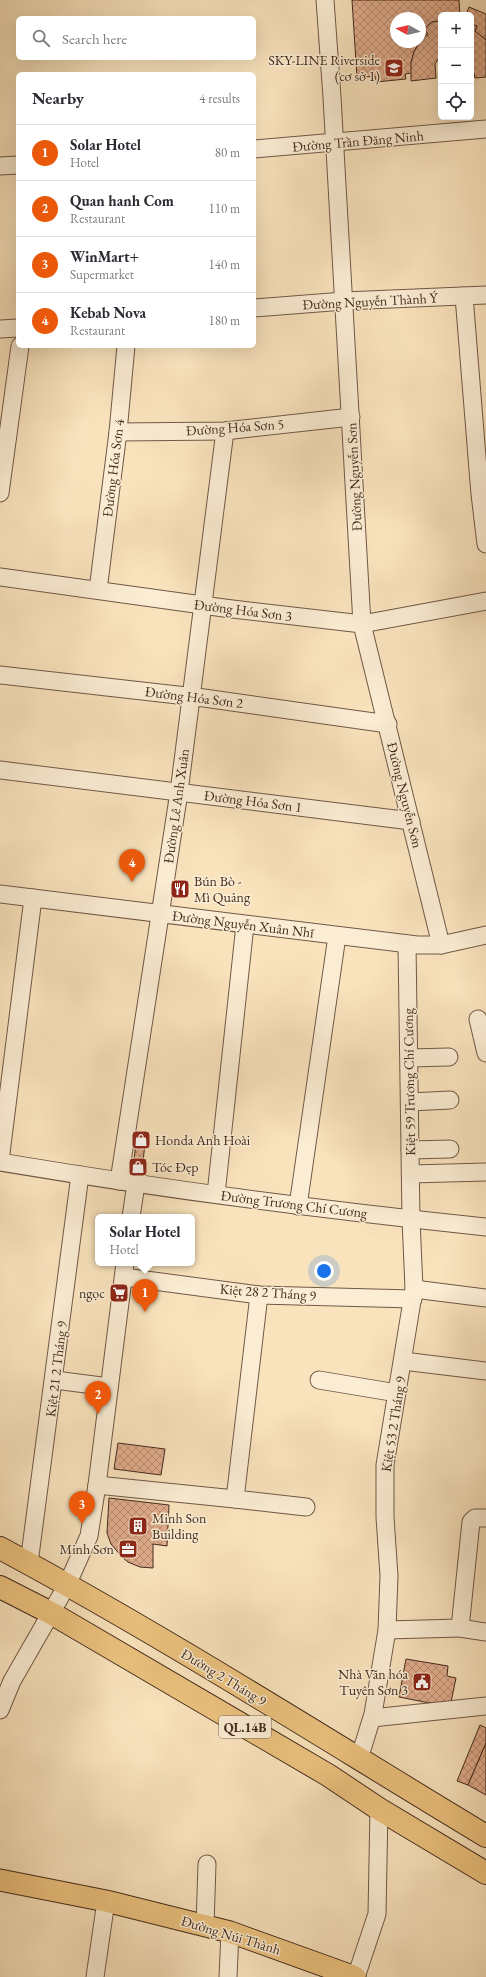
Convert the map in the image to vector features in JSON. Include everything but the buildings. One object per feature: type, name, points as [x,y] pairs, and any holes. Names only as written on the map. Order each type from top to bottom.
[{"type":"highway","name":"Đường 2 Tháng 9","points":[[0,1548],[67,1584],[486,1836]]},
{"type":"highway","name":"QL.14B","points":[[0,1587],[51,1613],[328,1775],[378,1809],[486,1873]]},
{"type":"main road","name":"Đường Núi Thành","points":[[0,1880],[106,1901],[230,1932],[356,1977]]},
{"type":"street","name":"Đường Nguyễn Sơn","points":[[325,0],[351,416],[362,624],[388,724],[441,945]]},
{"type":"street","name":"Đường Trần Đăng Ninh","points":[[256,149],[486,129]]},
{"type":"street","points":[[0,166],[16,165]]},
{"type":"street","name":"Đường Nguyễn Thành Ý","points":[[256,308],[344,301],[486,295]]},
{"type":"street","points":[[464,296],[480,494],[486,544]]},
{"type":"street","points":[[0,329],[16,328]]},
{"type":"street","points":[[0,493],[20,348]]},
{"type":"street","name":"Đường Hóa Sơn 4","points":[[98,590],[118,432],[126,348]]},
{"type":"street","name":"Đường Hóa Sơn 5","points":[[118,432],[225,431],[351,416]]},
{"type":"street","name":"Đường Lê Anh Xuân","points":[[119,1181],[179,792],[225,431]]},
{"type":"street","name":"Đường Hóa Sơn 3","points":[[0,577],[202,605],[362,624],[486,601]]},
{"type":"street","name":"Đường Hóa Sơn 2","points":[[0,675],[191,696],[388,724]]},
{"type":"street","name":"Đường Hóa Sơn 1","points":[[0,770],[411,821]]},
{"type":"street","name":"Đường Nguyễn Xuân Nhĩ","points":[[0,894],[407,944],[441,945],[486,935]]},
{"type":"street","points":[[0,1161],[33,898]]},
{"type":"street","points":[[216,1194],[245,925]]},
{"type":"street","points":[[298,1206],[337,936]]},
{"type":"street","name":"Kiệt 59 Trương Chí Cương","points":[[407,944],[410,1058],[411,1219]]},
{"type":"street","points":[[478,1019],[486,1053]]},
{"type":"street","points":[[410,1058],[449,1057]]},
{"type":"street","points":[[410,1102],[450,1100]]},
{"type":"street","points":[[410,1150],[450,1149]]},
{"type":"street","name":"Đường Trương Chí Cương","points":[[0,1161],[136,1184],[298,1206],[486,1227]]},
{"type":"street","points":[[411,1174],[486,1172]]},
{"type":"street","name":"Kiệt 21 2 Tháng 9","points":[[29,1563],[80,1175]]},
{"type":"street","points":[[132,1214],[136,1184]]},
{"type":"street","name":"Kiệt 53 2 Tháng 9","points":[[359,1759],[372,1718],[387,1630],[389,1576],[385,1518],[385,1465],[414,1294],[411,1219]]},
{"type":"street","points":[[0,1710],[12,1681],[67,1584],[89,1536],[125,1270]]},
{"type":"street","name":"Kiệt 28 2 Tháng 9","points":[[125,1270],[259,1295],[414,1294],[486,1298]]},
{"type":"street","points":[[235,1499],[259,1295]]},
{"type":"street","points":[[403,1360],[486,1370]]},
{"type":"street","points":[[54,1380],[109,1387]]},
{"type":"street","points":[[319,1380],[397,1392]]},
{"type":"street","points":[[97,1485],[306,1507]]},
{"type":"street","points":[[460,1628],[469,1538],[473,1519],[486,1518]]},
{"type":"street","points":[[387,1630],[460,1628],[486,1632]]},
{"type":"street","points":[[372,1718],[486,1706]]},
{"type":"street","points":[[356,1977],[377,1914],[378,1809]]},
{"type":"street","points":[[205,1926],[207,1864]]},
{"type":"street","points":[[95,1977],[106,1901]]},
{"type":"street","points":[[228,1977],[230,1932]]},
{"type":"place","name":"SKY-LINE Riverside (cơ sở 1)","points":[[394,68]]},
{"type":"place","name":"Kebab Nova","points":[[132,882]]},
{"type":"place","name":"Bún Bò - Mì Quảng","points":[[180,889]]},
{"type":"place","name":"Honda Anh Hoài","points":[[141,1140]]},
{"type":"place","name":"Tóc Đẹp","points":[[138,1167]]},
{"type":"place","name":"ngọc","points":[[119,1293]]},
{"type":"place","name":"Solar Hotel","points":[[145,1312]]},
{"type":"place","name":"Quan hanh Com","points":[[98,1414]]},
{"type":"place","name":"WinMart+","points":[[82,1524]]},
{"type":"place","name":"Minh Son Building","points":[[138,1526]]},
{"type":"place","name":"Minh Sơn","points":[[128,1549]]},
{"type":"place","name":"Nhà Văn hóa Tuyên Sơn 3","points":[[422,1682]]}]
